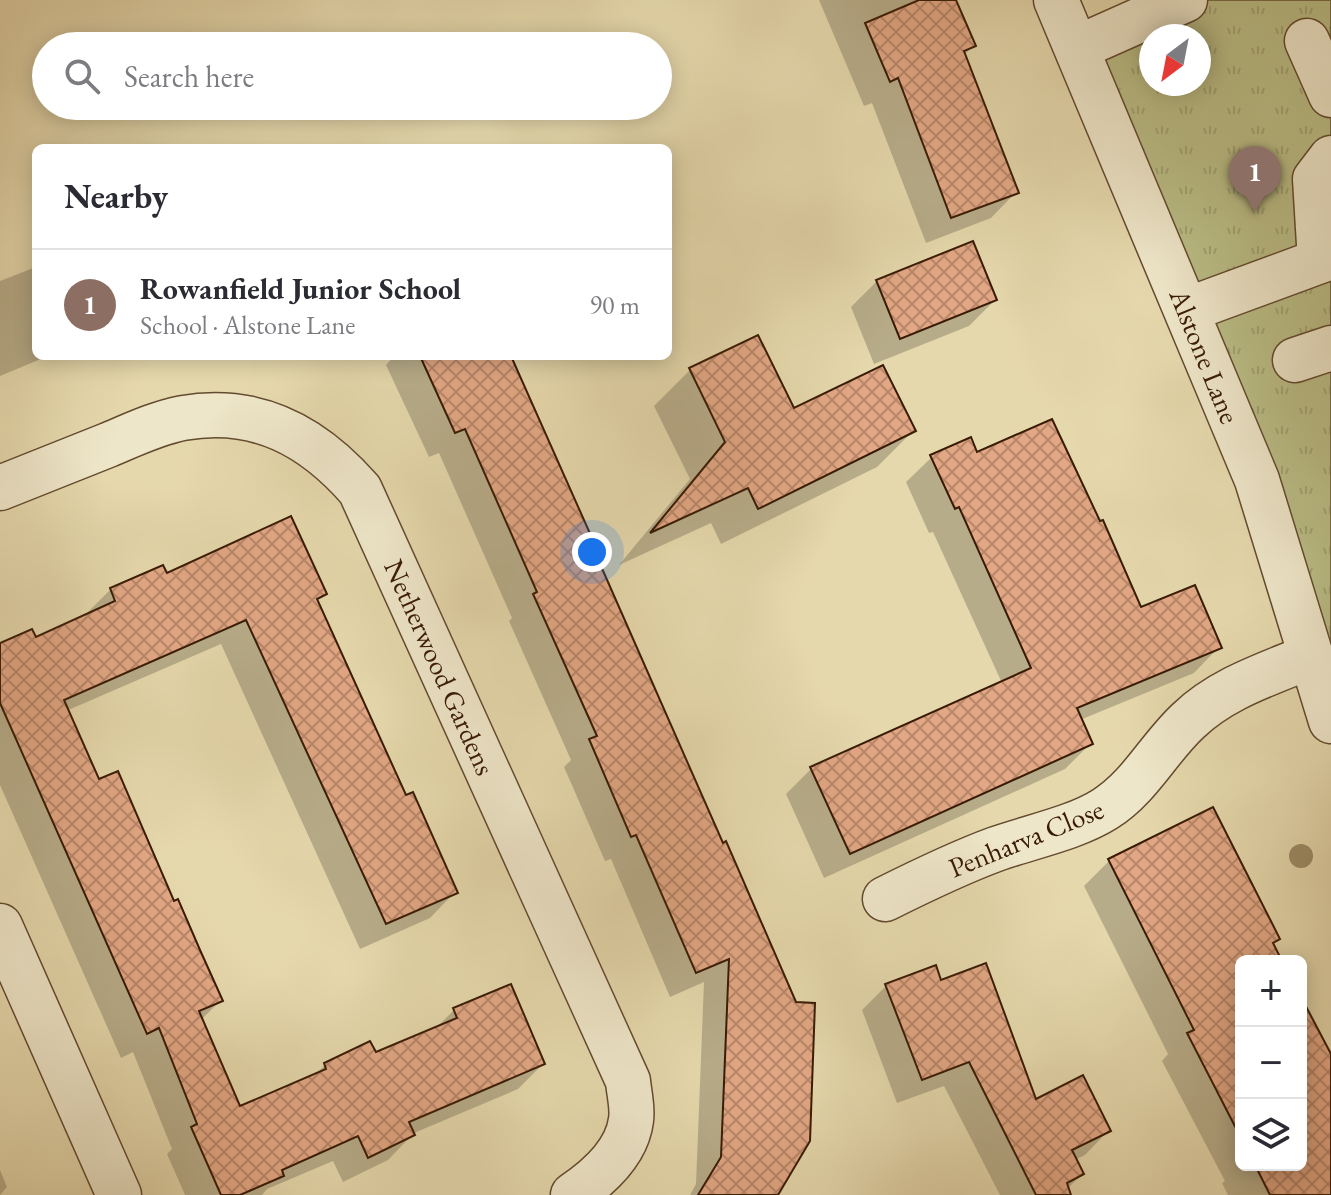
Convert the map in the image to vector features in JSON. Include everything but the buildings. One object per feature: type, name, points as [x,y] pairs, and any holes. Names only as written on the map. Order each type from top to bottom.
[{"type":"street","name":"Alstone Lane","points":[[1056,0],[1257,480],[1331,721]]},
{"type":"street","points":[[1077,48],[1185,0]]},
{"type":"street","points":[[1307,41],[1331,95]]},
{"type":"street","points":[[1187,310],[1326,259],[1315,179],[1331,158]]},
{"type":"street","name":"Netherwood Gardens","points":[[0,488],[150,428],[181,418],[213,415],[275,425],[308,441],[336,463],[360,490],[628,1081],[631,1120],[622,1143],[609,1164],[592,1182],[573,1195]]},
{"type":"street","name":"Penharva Close","points":[[885,899],[988,852],[1093,817],[1139,780],[1170,739],[1210,702],[1232,689],[1311,656]]},
{"type":"street","points":[[0,926],[119,1195]]},
{"type":"green space","points":[[1185,0],[1331,0],[1331,721],[1077,48]]},
{"type":"place","name":"Rowanfield Junior School","points":[[1255,212]]}]
